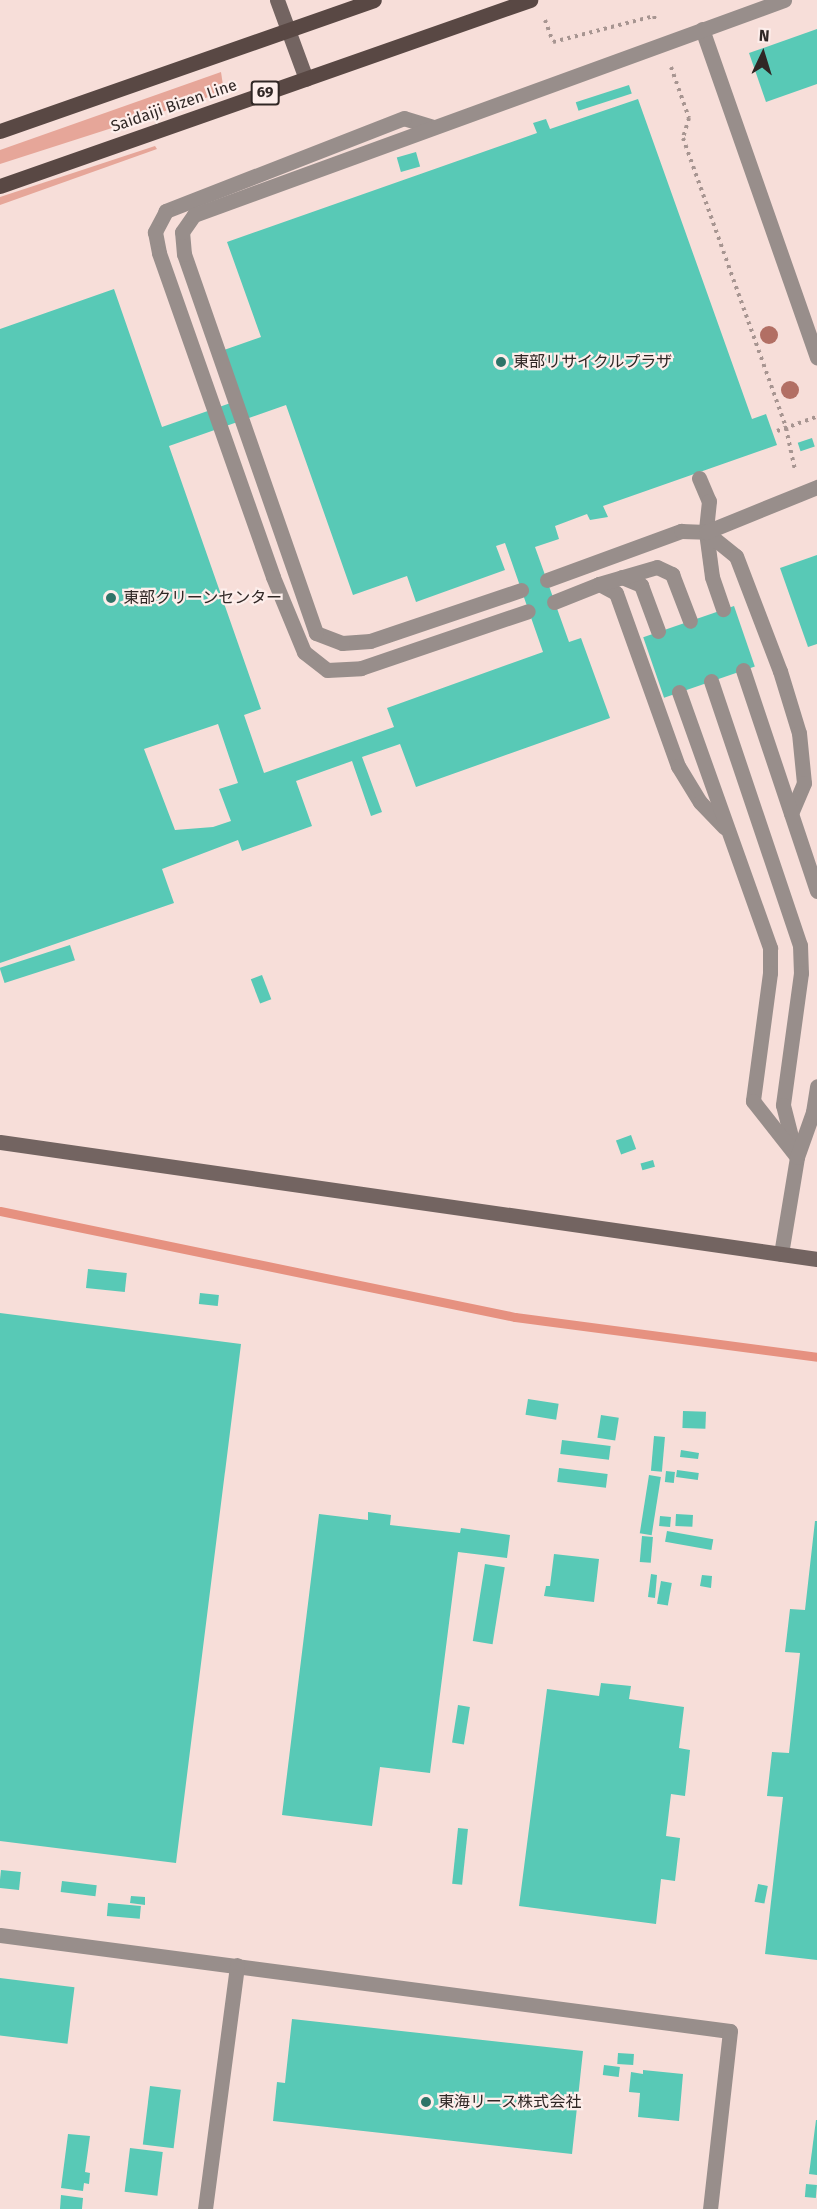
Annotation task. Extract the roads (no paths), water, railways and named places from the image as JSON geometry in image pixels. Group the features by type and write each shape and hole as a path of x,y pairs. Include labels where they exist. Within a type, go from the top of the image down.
{"main road":[{"name":"Saidaiji Bizen Line","path":"0,131 374,0"},
{"name":"Saidaiji Bizen Line","path":"0,186 530,0"}],"street":[{"path":"277,0 306,79"},
{"path":"521,590 370,641 342,644 316,633 184,254 182,232 194,215 784,0"},
{"path":"702,29 817,357"},
{"path":"433,127 404,118 166,211 155,232 159,253 273,577 304,652 327,670 362,668 528,611"},
{"path":"699,478 709,501 706,532 712,577 723,609"},
{"path":"547,580 681,531 706,532 817,487"},
{"path":"706,532 736,556 780,671 799,733 804,783 791,813"},
{"path":"554,602 599,584 657,567 672,574 690,621"},
{"path":"622,577 641,585 658,631"},
{"path":"599,584 616,593 678,766 700,802 728,831"},
{"path":"743,670 817,891"},
{"path":"711,681 800,945 801,973 783,1105 797,1157"},
{"path":"679,692 770,948 770,973 753,1101 797,1157"},
{"path":"781,1254 797,1157 813,1112 817,1086"},
{"path":"0,1142 817,1259"},
{"path":"0,1935 730,2031 710,2209"},
{"path":"205,2209 237,1965"}],"waterway":[{"path":"0,1211 515,1317 817,1357"}],"place":[{"name":"東部リサイクルプラザ","path":"501,362"},
{"name":"東部クリーンセンター","path":"111,598"},
{"name":"東海リース株式会社","path":"426,2102"}]}
